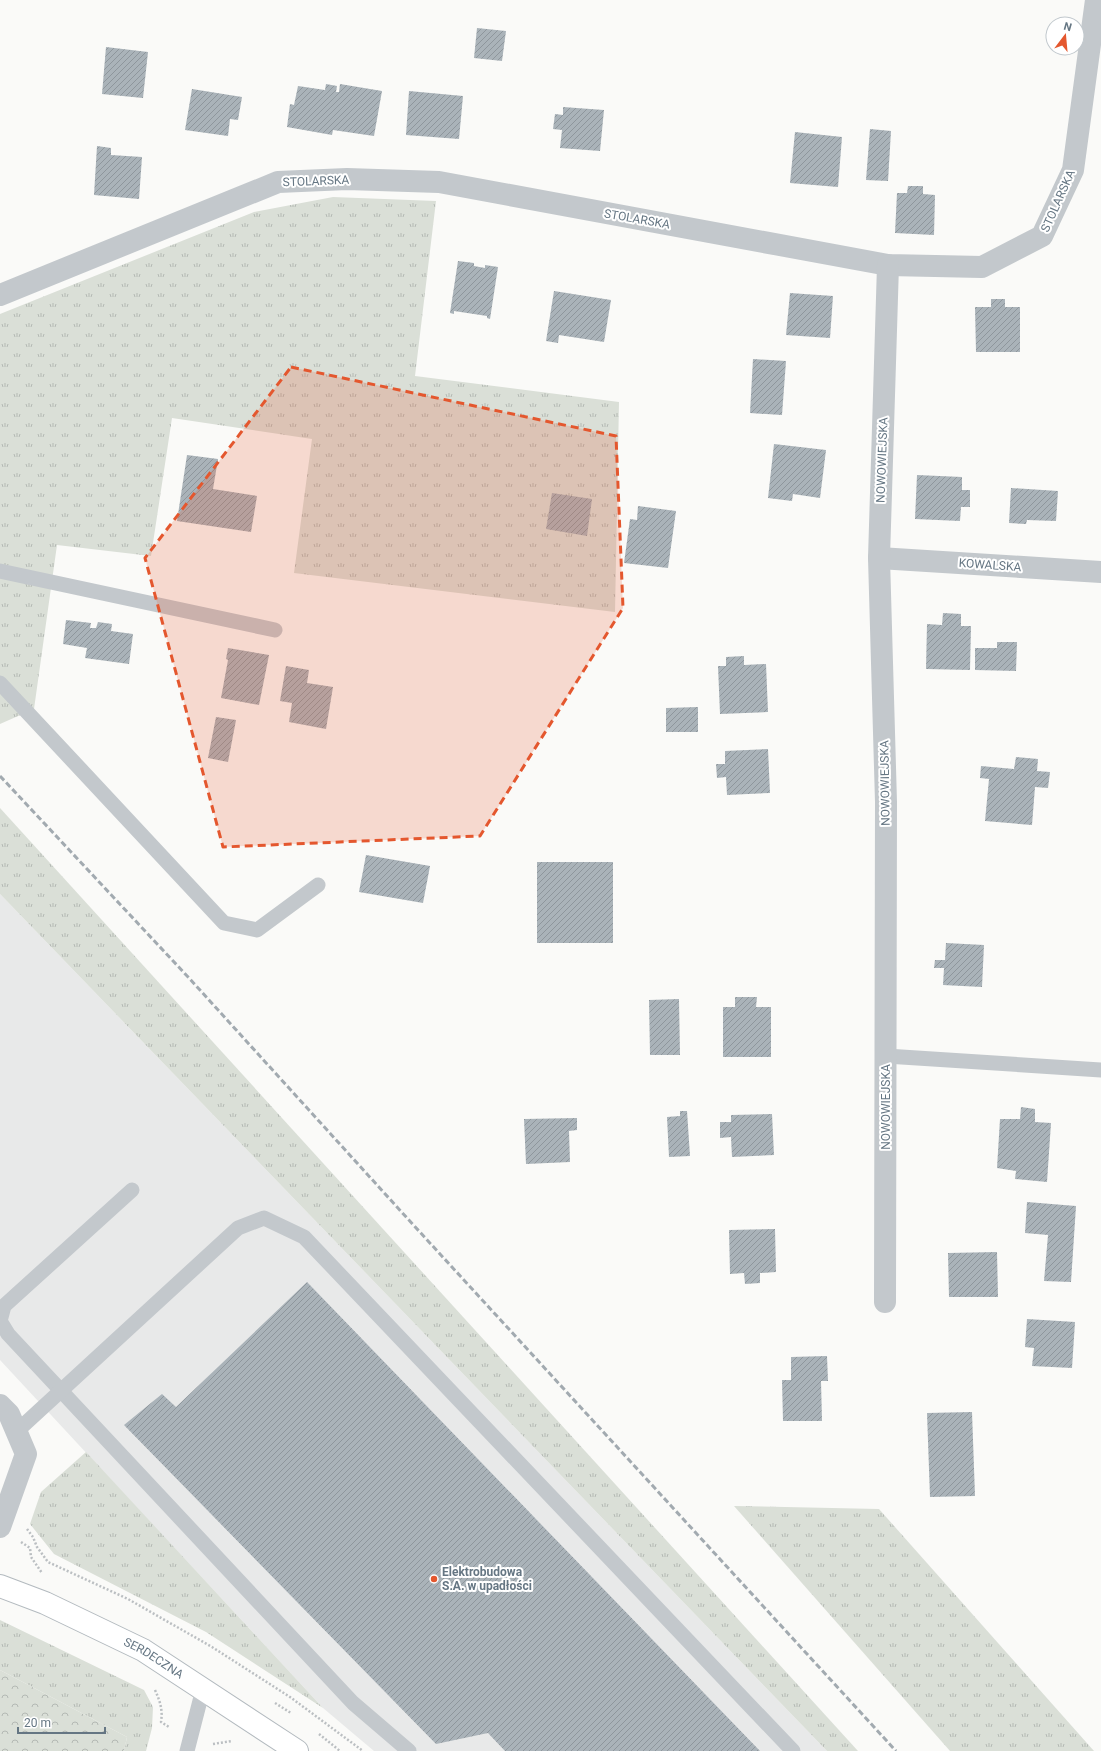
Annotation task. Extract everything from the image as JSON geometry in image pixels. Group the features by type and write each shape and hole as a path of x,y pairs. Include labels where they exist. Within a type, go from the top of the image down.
{"street":[{"name":"STOLARSKA","path":"0,295 278,182 347,179 439,182 888,265 982,267 1042,236 1073,170 1096,0"},
{"name":"NOWOWIEJSKA","path":"885,1302 886,802 879,558 888,265"},
{"name":"KOWALSKA","path":"879,558 1101,572"},
{"path":"0,1405 9,1414 26,1454 0,1527"},
{"name":"SERDECZNA","path":"0,1586 45,1603 143,1650 296,1751"}],"lane":[{"path":"0,572 275,630"},
{"path":"0,683 224,923 257,930 318,885"},
{"path":"886,1056 1101,1070"},
{"path":"132,1190 4,1306 0,1321 8,1334 353,1703 409,1751"},
{"path":"16,1432 238,1228 264,1218 304,1237 793,1751"},
{"path":"188,1745 203,1689"}],"path":[{"path":"23,1525 33,1537 37,1547 48,1562 128,1599 212,1647 290,1697 363,1751"},
{"path":"154,1688 160,1701 162,1715 161,1722 188,1745 204,1748 216,1742 238,1742"}],"highlighted area":[{"path":"291,367 616,436 623,608 480,836 223,847 145,558"}],"shaded area":[{"path":"0,894 827,1751 374,1751 323,1708 0,1360"}],"green space":[{"path":"333,197 436,201 415,376 619,402 615,612 294,573 312,439 172,418 151,556 57,545 34,709 0,724 0,314 254,212"},
{"path":"0,808 858,1751 827,1751 0,894"},
{"path":"86,1452 323,1708 206,1632 54,1554 30,1524 41,1492"},
{"path":"734,1506 879,1509 1094,1751 950,1751"},
{"path":"0,1620 144,1690 153,1707 152,1728 146,1751 124,1751 127,1737 0,1670"},
{"path":"0,1670 127,1737 124,1751 0,1751"}],"building":[{"path":"477,28 506,31 502,61 474,58"},
{"path":"106,47 148,52 143,98 102,94"},
{"path":"326,84 337,86 336,92 339,92 340,84 382,91 374,136 333,130 332,135 287,127 290,104 294,105 298,86 325,90"},
{"path":"192,89 242,97 238,120 230,119 228,136 185,130"},
{"path":"409,91 463,96 459,139 406,135"},
{"path":"563,107 604,110 600,151 560,148 562,130 553,129 555,114 563,115"},
{"path":"870,129 891,131 888,181 866,180"},
{"path":"795,132 842,137 838,187 790,183"},
{"path":"97,146 111,148 111,155 142,157 139,199 94,195"},
{"path":"908,186 923,186 923,194 935,195 934,235 895,233 897,193 907,193"},
{"path":"458,261 474,263 474,266 485,268 485,265 498,267 490,319 487,318 487,316 454,311 454,314 450,313"},
{"path":"554,291 611,300 604,342 559,335 558,343 546,341"},
{"path":"790,293 833,296 830,338 786,335"},
{"path":"991,299 1005,299 1005,307 1020,307 1020,352 976,352 975,307 991,307"},
{"path":"753,359 786,361 782,415 750,413"},
{"path":"774,444 826,450 820,498 793,494 792,501 768,498"},
{"path":"187,455 218,459 213,489 257,496 251,532 177,521"},
{"path":"917,475 962,477 962,490 970,490 970,507 961,507 960,521 915,519"},
{"path":"1011,488 1058,491 1056,521 1027,520 1026,524 1009,523"},
{"path":"552,493 592,499 587,536 546,529"},
{"path":"638,506 676,511 668,568 624,563 630,519 637,520"},
{"path":"943,613 961,614 961,626 971,626 970,670 926,669 927,624 942,625"},
{"path":"66,620 91,623 90,628 96,628 98,622 112,624 111,631 133,634 129,664 85,658 87,648 63,644"},
{"path":"997,642 1017,642 1016,671 975,670 975,648 997,648"},
{"path":"228,648 269,655 259,705 221,698 228,660 226,659"},
{"path":"744,656 744,665 766,664 768,712 720,714 718,666 726,666 726,657"},
{"path":"286,666 309,670 307,683 333,687 326,729 289,722 292,703 280,701"},
{"path":"698,707 698,732 666,732 666,708"},
{"path":"216,717 236,720 228,762 208,758"},
{"path":"768,749 770,793 727,795 726,777 717,778 716,764 725,764 725,751"},
{"path":"1016,757 1038,759 1037,771 1050,772 1048,788 1035,787 1032,825 985,821 989,779 980,778 981,766 1014,769"},
{"path":"366,855 430,866 423,903 359,892"},
{"path":"537,862 613,862 613,943 537,943"},
{"path":"946,943 984,945 982,987 943,985 944,968 934,968 935,960 945,960"},
{"path":"735,997 757,997 756,1007 771,1007 771,1057 723,1057 723,1007 735,1007"},
{"path":"679,999 680,1055 650,1055 649,1000"},
{"path":"1021,1107 1035,1109 1035,1122 1051,1123 1047,1182 1015,1179 1016,1171 997,1168 1000,1119 1020,1119"},
{"path":"680,1111 687,1111 690,1156 669,1157 667,1117 680,1116"},
{"path":"772,1114 774,1155 732,1157 731,1137 720,1138 720,1122 731,1122 731,1115"},
{"path":"577,1118 577,1130 569,1131 570,1162 526,1164 524,1119"},
{"path":"1027,1202 1076,1206 1071,1282 1044,1281 1048,1235 1025,1233"},
{"path":"775,1229 776,1272 760,1273 760,1283 745,1284 744,1273 730,1274 729,1230"},
{"path":"997,1252 998,1297 949,1297 948,1253"},
{"name":"Elektrobudowa S.A. w upadłości","path":"307,1282 760,1751 505,1751 488,1733 436,1744 124,1425 162,1394 176,1407"},
{"path":"1027,1319 1075,1322 1072,1368 1032,1366 1034,1348 1025,1347"},
{"path":"827,1356 828,1381 821,1381 822,1421 783,1421 782,1380 791,1380 791,1357"},
{"path":"972,1412 975,1496 930,1497 927,1413"}],"railway":[{"path":"0,776 189,978 896,1751"}],"place":[{"name":"Elektrobudowa S.A. w upadłości","path":"434,1579"}]}
